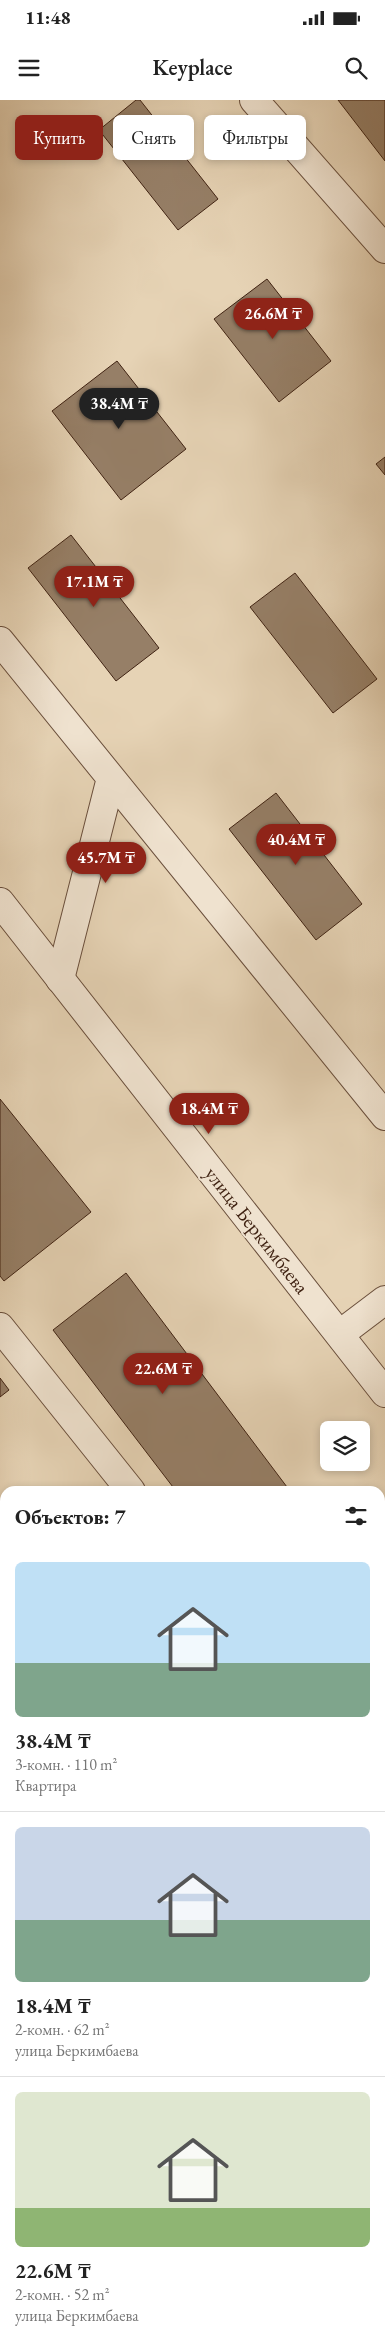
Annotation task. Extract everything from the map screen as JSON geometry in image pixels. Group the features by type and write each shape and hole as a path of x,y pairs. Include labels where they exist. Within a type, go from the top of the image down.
{"street":[{"path":"254,100 385,249"},
{"path":"0,641 385,1116"},
{"path":"60,979 111,778"},
{"name":"улица Беркимбаева","path":"0,902 385,1393"},
{"path":"340,1334 385,1300"},
{"path":"0,1327 127,1486"}],"building":[{"path":"136,100 140,100 152,115 118,115"},
{"path":"338,100 385,100 385,161"},
{"path":"113,119 113,148 103,135 103,127"},
{"path":"123,160 187,160 218,199 178,230"},
{"path":"267,279 331,361 279,402 214,319"},
{"path":"117,361 186,449 121,500 52,411"},
{"path":"385,457 385,475 376,464"},
{"path":"71,535 159,648 116,681 28,568"},
{"path":"295,573 377,679 333,713 250,607"},
{"path":"276,793 362,904 316,940 229,829"},
{"path":"0,1099 91,1212 4,1281 0,1276"},
{"path":"126,1273 286,1486 172,1486 53,1330"},
{"path":"0,1378 9,1390 0,1397"}]}
